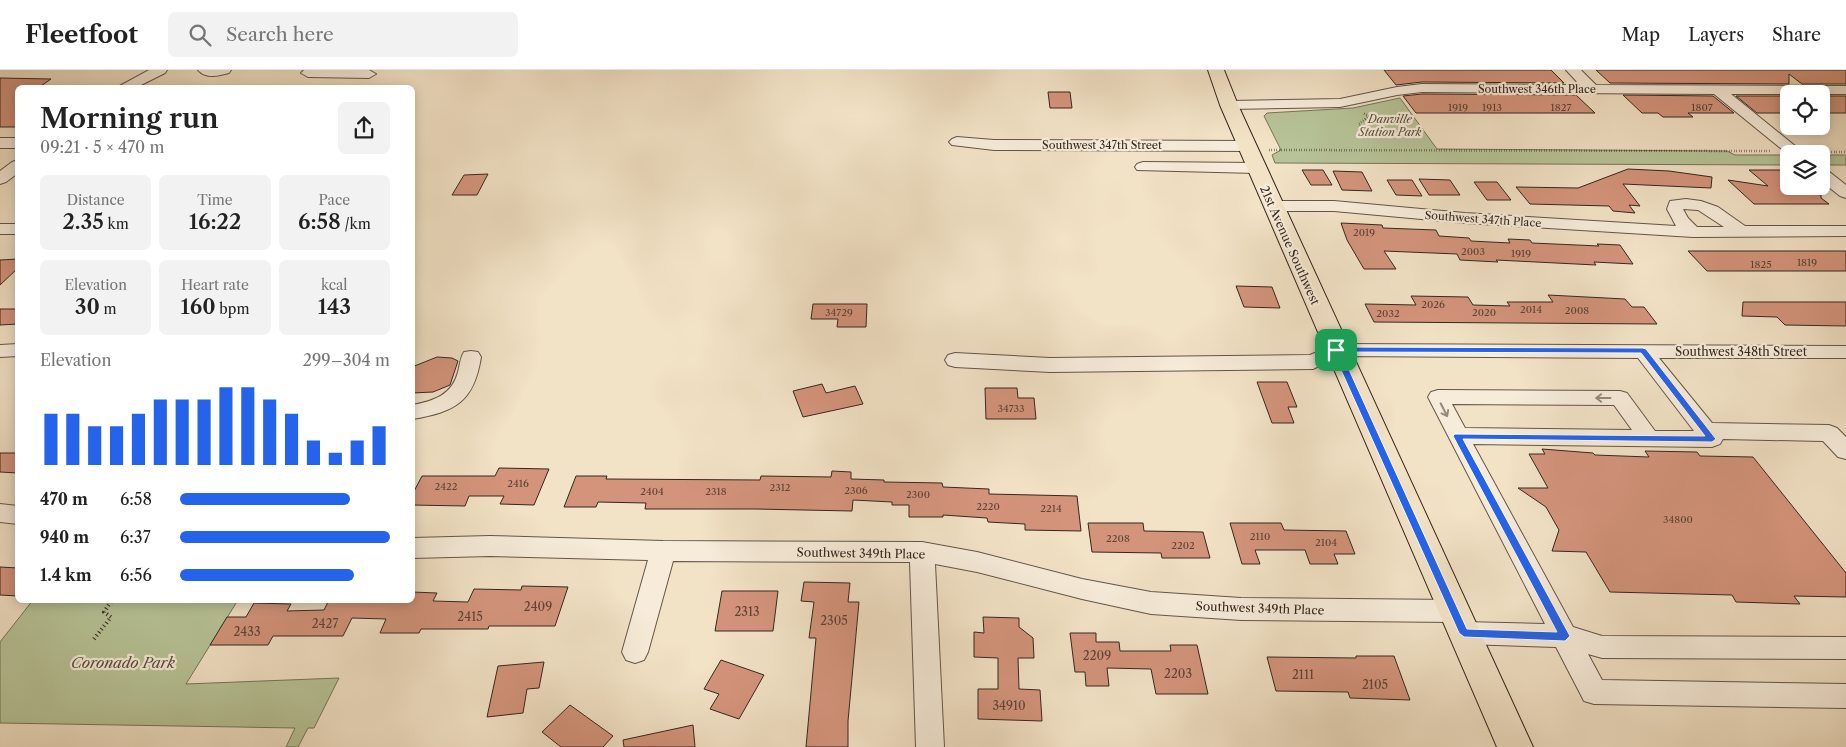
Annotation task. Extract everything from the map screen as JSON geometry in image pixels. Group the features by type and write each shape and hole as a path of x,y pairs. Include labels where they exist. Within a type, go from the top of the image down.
{"main road":[{"name":"21st Avenue Southwest","path":"1216,70 1250,155 1336,350 1515,747"}],"street":[{"path":"129,85 160,70"},
{"path":"205,70 218,72 224,70"},
{"path":"1573,70 1593,89"},
{"path":"308,73 371,72"},
{"path":"360,85 371,72"},
{"name":"Southwest 346th Place","path":"1229,105 1340,104 1396,91 1422,88 1846,90"},
{"path":"1718,90 1785,145"},
{"name":"Southwest 347th Street","path":"957,142 1250,155"},
{"path":"0,143 15,143"},
{"path":"1143,168 1250,155"},
{"path":"0,179 15,167"},
{"path":"1830,180 1846,193"},
{"path":"1693,232 1676,215 1676,205 1690,203 1704,206 1722,215 1742,233"},
{"name":"Southwest 347th Place","path":"1273,206 1334,206 1465,218 1693,232 1846,231"},
{"path":"0,229 15,229"},
{"path":"0,351 15,350"},
{"path":"955,360 1050,365 1313,362 1336,350"},
{"name":"Southwest 348th Street","path":"1336,350 1846,352"},
{"path":"1458,436 1712,439 1643,351"},
{"path":"415,412 438,408 460,393 469,374 471,356"},
{"path":"1649,438 1620,398 1438,397 1594,692 1846,696"},
{"path":"1706,430 1829,433 1846,451"},
{"path":"0,513 15,515"},
{"name":"Southwest 349th Place","path":"415,548 490,546 663,551 922,552 976,562 1082,589 1151,604 1459,622 1565,636 1602,647 1846,648"},
{"path":"635,652 663,551"},
{"path":"922,552 930,747"}],"path":[{"path":"1369,116 1379,117"},
{"path":"1250,155 1458,149 1780,153"},
{"path":"1830,152 1846,152"},
{"path":"94,639 111,617 104,612 110,603"}],"green space":[{"name":"Danville Station Park","path":"1400,98 1437,149 1727,151 1735,155 1780,155 1780,165 1275,163 1272,155 1281,150 1264,116 1267,113 1353,108"},
{"path":"1830,155 1846,155 1846,165 1830,165"},
{"name":"Coronado Park","path":"31,603 236,603 186,684 339,678 314,728 308,728 298,747 286,747 295,728 0,723 0,642"}],"building":[{"path":"1384,70 1551,70 1564,83 1422,82 1396,85"},
{"path":"1596,70 1846,70 1846,84 1802,84 1789,74 1789,84 1610,83"},
{"path":"0,78 51,79 42,85 15,85 15,127 0,127"},
{"path":"1048,92 1070,92 1072,108 1050,108"},
{"path":"1422,94 1576,95 1595,113 1416,113 1403,96"},
{"path":"1623,95 1713,96 1734,113 1688,113 1693,117 1663,117 1658,113 1642,113"},
{"path":"1736,96 1780,96 1780,113 1757,113"},
{"path":"1830,96 1846,96 1846,113 1830,113"},
{"path":"1628,169 1669,171 1712,177 1711,188 1623,184 1640,206 1629,205 1635,213 1613,211 1609,206 1530,204 1516,187 1578,188"},
{"path":"1302,170 1323,170 1332,185 1311,185"},
{"path":"1749,170 1780,170 1780,195 1821,195 1821,198 1829,204 1754,204 1728,180 1768,186"},
{"path":"1333,171 1362,172 1372,191 1342,190"},
{"path":"488,174 477,195 452,195 464,175"},
{"path":"1419,179 1450,180 1460,195 1429,195"},
{"path":"1387,180 1412,180 1422,196 1396,195"},
{"path":"1474,182 1497,182 1511,200 1487,200"},
{"path":"1341,223 1382,225 1383,228 1436,230 1439,236 1469,238 1471,241 1510,243 1508,239 1530,240 1532,243 1620,245 1633,264 1594,262 1596,265 1496,260 1498,262 1460,260 1457,254 1384,251 1396,269 1364,269 1347,240"},
{"path":"1688,251 1846,251 1846,271 1707,271"},
{"path":"15,259 15,271 0,285 0,260"},
{"path":"1236,286 1272,287 1280,308 1244,307"},
{"path":"1548,295 1625,299 1632,307 1644,307 1657,324 1374,322 1365,304 1416,305 1411,296 1468,297 1473,305 1510,306 1507,302 1553,302"},
{"path":"1743,302 1846,302 1846,326 1785,325 1777,317 1742,316"},
{"path":"813,304 867,304 866,327 837,327 838,319 811,319"},
{"path":"0,309 15,309 15,324 0,325"},
{"path":"437,357 452,358 458,361 450,385 433,392 415,393 415,366"},
{"path":"1257,382 1287,382 1297,407 1288,407 1294,423 1272,423"},
{"path":"822,384 826,393 855,386 863,404 803,417 793,391"},
{"path":"985,388 1017,388 1018,398 1034,398 1036,419 986,419"},
{"path":"1542,449 1593,453 1595,455 1649,457 1645,451 1697,452 1700,456 1753,457 1846,573 1846,597 1794,596 1800,604 1736,602 1732,595 1610,592 1586,552 1552,551 1559,530 1546,507 1518,488 1548,488 1529,454 1545,454"},
{"path":"0,453 15,453 15,473 0,472"},
{"path":"499,468 549,469 534,505 500,504 504,496 469,496 465,506 415,505 415,489 422,476 495,476"},
{"path":"832,471 851,472 851,479 884,480 884,482 942,483 943,487 989,489 989,494 1077,496 1081,531 1025,530 1025,524 988,522 987,518 943,515 943,517 909,517 909,505 892,505 892,502 853,500 852,511 645,509 646,503 598,502 596,507 564,507 576,476 607,476 606,479 760,480 761,476 831,477"},
{"path":"1088,523 1143,523 1144,531 1203,532 1210,558 1162,558 1161,553 1092,552"},
{"path":"1230,523 1281,523 1284,530 1346,531 1355,554 1334,554 1338,564 1310,564 1305,550 1255,550 1260,564 1242,564"},
{"path":"0,567 15,568 15,596 0,595"},
{"path":"804,582 850,583 848,602 859,602 848,721 848,747 806,747 816,638 809,638 814,602 801,601"},
{"path":"522,586 568,587 555,626 489,626 488,629 421,629 419,633 380,633 386,619 352,618 343,636 273,636 268,645 210,645 227,617 246,617 254,603 291,604 287,611 324,610 328,603 415,603 415,592 437,593 433,601 468,602 474,589 521,590"},
{"path":"722,591 778,591 773,631 715,631"},
{"path":"983,617 1019,618 1019,627 1033,638 1034,658 1018,658 1019,689 1040,690 1042,721 978,719 978,689 998,689 998,658 974,657 974,632 984,633"},
{"path":"1070,633 1096,633 1096,642 1119,642 1120,651 1171,651 1170,645 1197,645 1208,694 1156,694 1151,669 1107,668 1109,686 1086,686 1085,672 1075,672"},
{"path":"1356,656 1394,656 1410,700 1350,698 1348,692 1276,691 1267,657 1356,658"},
{"path":"721,660 764,675 739,719 710,709 719,694 704,689"},
{"path":"544,662 539,688 527,689 523,713 487,717 498,666"},
{"path":"570,705 613,736 603,747 561,747 542,732"},
{"path":"693,725 695,747 624,747 623,740"}],"route":[{"path":"1336,350 1643,351 1712,439 1458,436 1565,636 1464,633 1336,350"}]}
